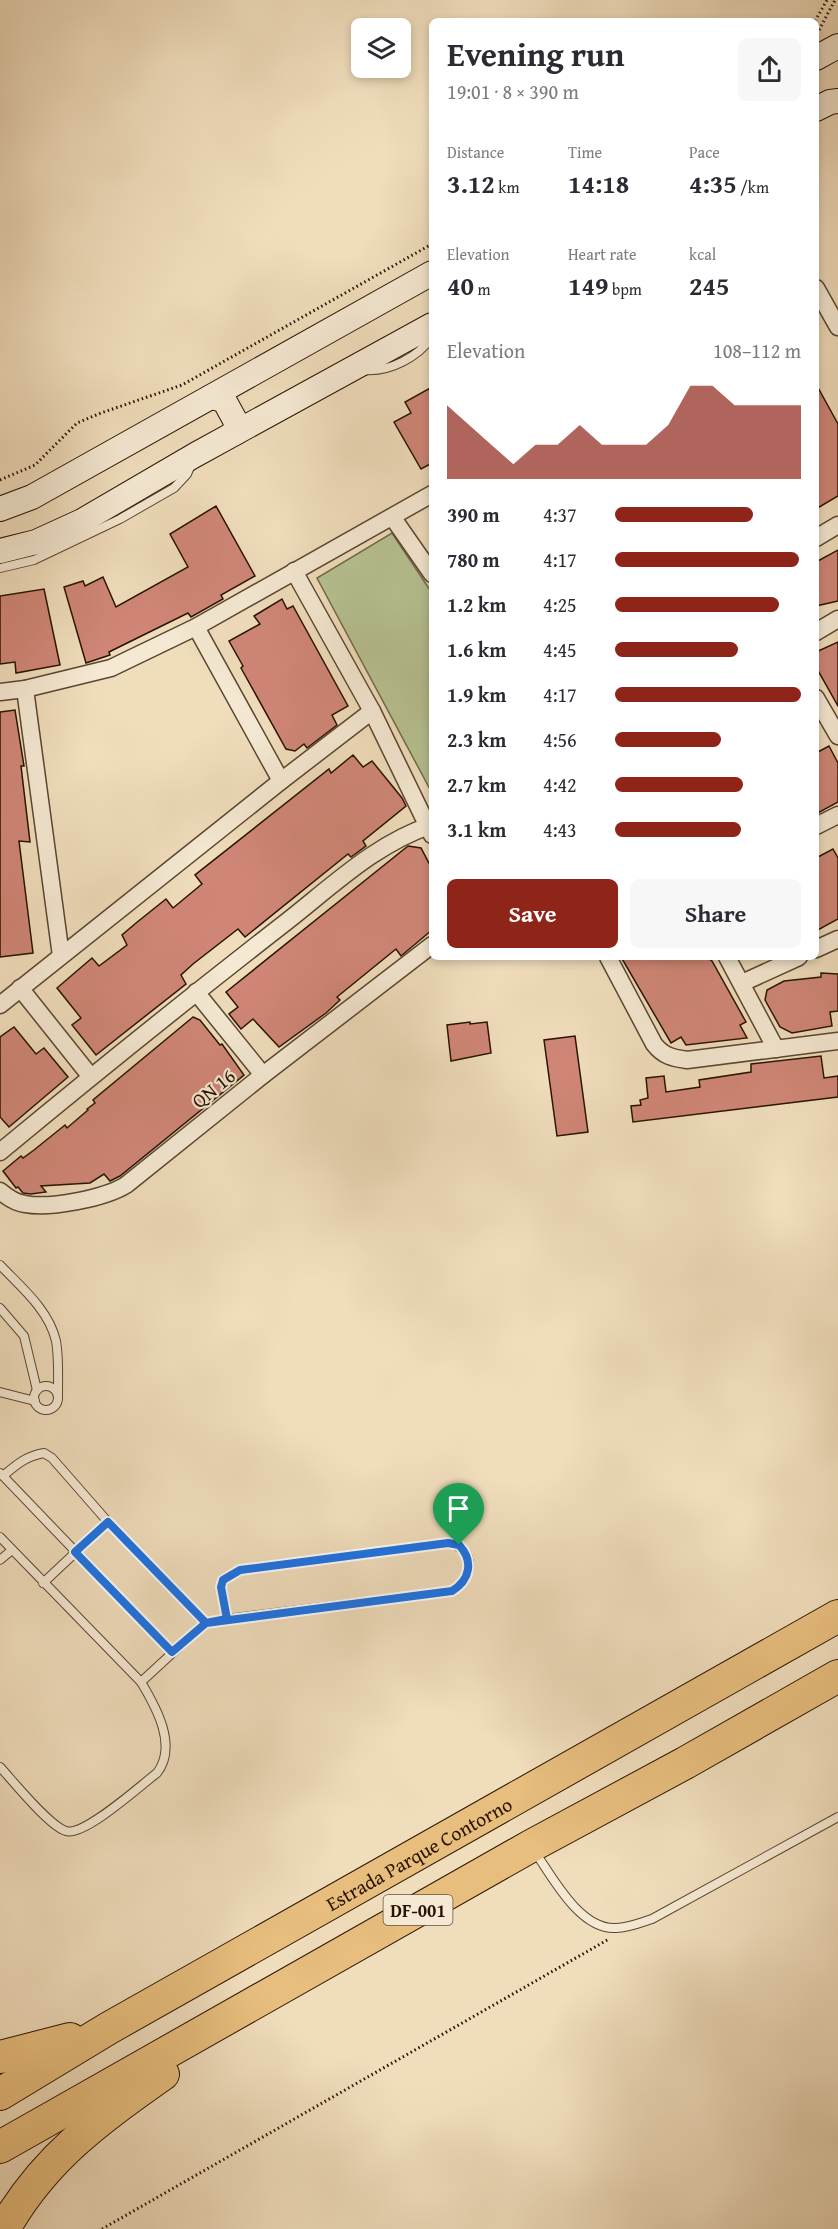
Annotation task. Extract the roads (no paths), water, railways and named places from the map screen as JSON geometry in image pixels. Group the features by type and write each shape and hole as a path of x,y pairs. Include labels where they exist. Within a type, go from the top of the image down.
{"highway":[{"name":"Estrada Parque Contorno","path":"0,2094 109,2028 838,1616"},
{"name":"DF-001","path":"0,2146 531,1846 685,1763 838,1676"},
{"path":"4,2229 19,2203 55,2158 89,2129 303,1975"},
{"path":"0,2057 109,2028"}],"main road":[{"path":"819,56 838,46"},
{"path":"819,108 838,101"},
{"path":"0,509 32,497 429,275"},
{"path":"0,551 36,542 82,521 259,419 429,327"},
{"path":"245,379 243,397 252,415 259,419"},
{"path":"211,397 224,400 236,422 235,433"}],"street":[{"path":"819,293 838,327"},
{"path":"0,692 25,689 111,668 196,627 429,496"},
{"path":"393,518 429,570"},
{"path":"819,536 838,525"},
{"path":"294,571 372,711 429,825"},
{"path":"819,630 838,619"},
{"path":"196,627 281,781"},
{"path":"25,689 61,956"},
{"path":"819,703 838,736"},
{"path":"0,1005 372,711"},
{"path":"819,824 838,815"},
{"path":"0,1152 196,992 387,845 429,830"},
{"path":"819,948 838,939"},
{"name":"QN 16","path":"0,1191 9,1198 25,1204 56,1203 113,1193 429,947"},
{"path":"610,960 654,1044 661,1053 673,1058 687,1060 838,1041"},
{"path":"729,960 776,1049"},
{"path":"742,983 792,960"},
{"path":"20,988 91,1077"},
{"path":"196,992 263,1075"}],"lane":[{"path":"353,368 369,370 384,368 406,359 425,347 429,341"},
{"path":"0,568 34,560 129,514 174,488 187,474 195,455"},
{"path":"0,1265 38,1305 56,1341 57,1404 52,1408 41,1409 34,1401 0,1392"},
{"path":"0,1308 24,1336 37,1390 34,1401"},
{"path":"37,1390 46,1385 55,1389 58,1394"},
{"path":"172,1652 2,1475 24,1459 44,1453 52,1458 108,1522 206,1623"},
{"path":"43,1584 108,1522"},
{"path":"0,1538 141,1682 153,1702 167,1750 164,1763 157,1773 90,1825 77,1832 68,1832 60,1828 0,1767"},
{"path":"141,1682 206,1623 452,1591 461,1586 468,1574 469,1563 466,1552 459,1545 448,1543 240,1570 223,1580 221,1587 227,1619"},
{"path":"0,1560 12,1550"},
{"path":"531,1846 575,1909 596,1925 614,1929 652,1919 838,1817"}]}
